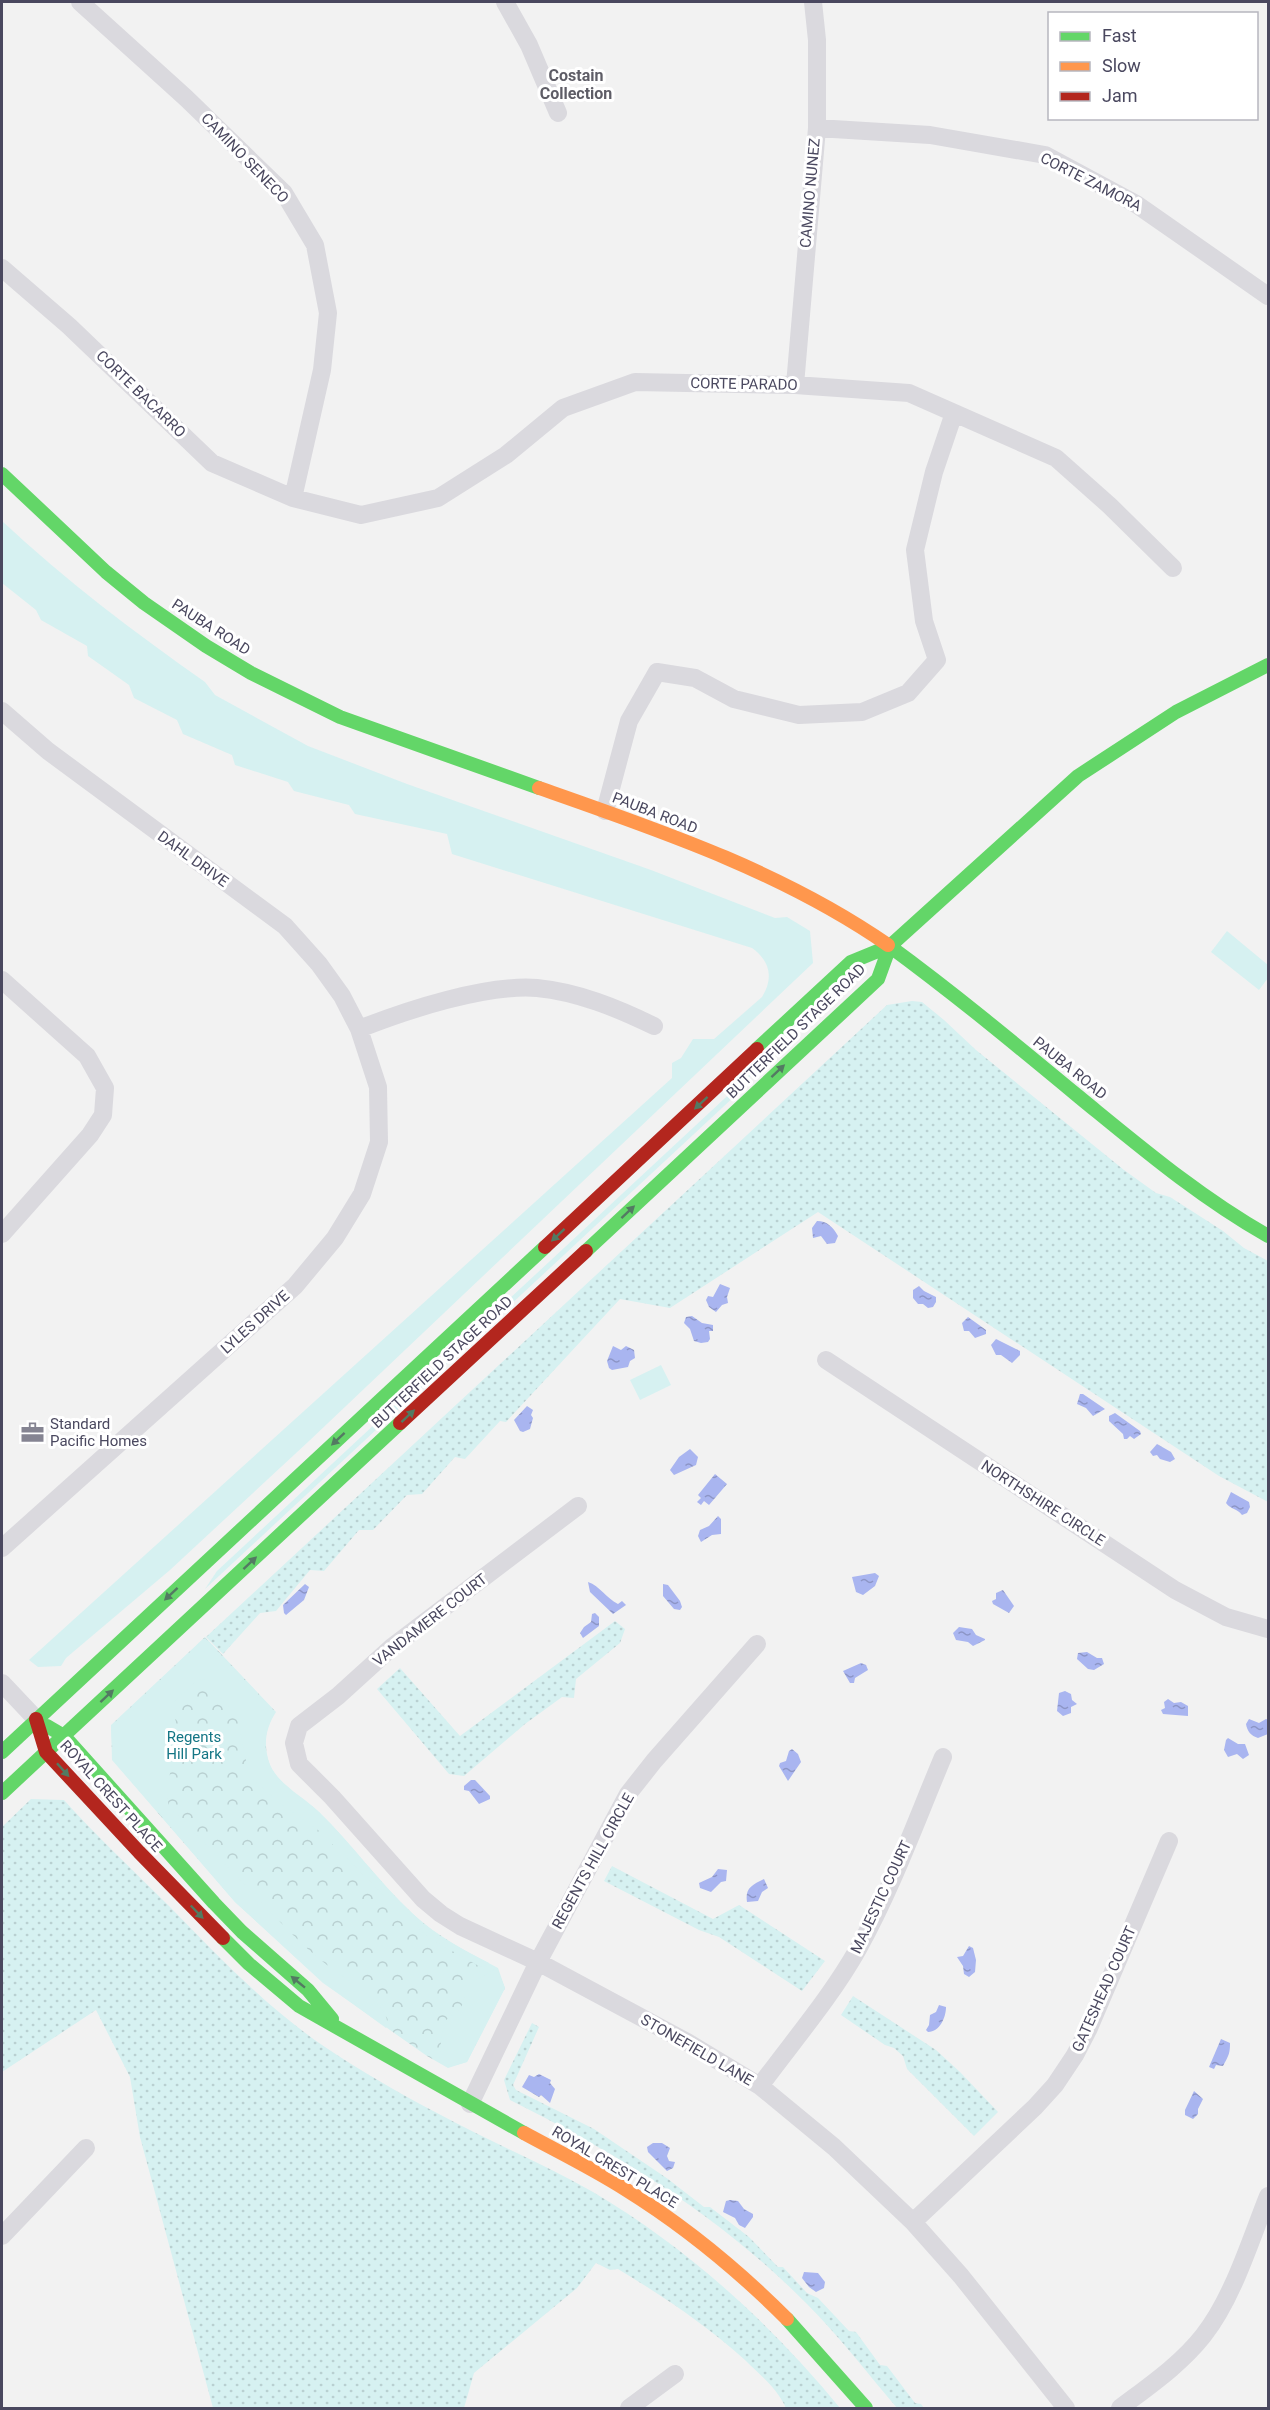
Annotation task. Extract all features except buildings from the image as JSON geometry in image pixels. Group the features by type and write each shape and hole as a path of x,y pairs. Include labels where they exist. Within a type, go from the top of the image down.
{"main road":[{"name":"PAUBA ROAD","path":"2,474 106,572 144,603 206,646 251,673 340,717 605,811 772,878 848,916 890,946 1037,1062 1175,1176 1227,1213 1269,1236"},
{"name":"BUTTERFIELD STAGE ROAD","path":"2,1752 851,962 890,946 1078,776 1176,712 1269,665"},
{"name":"BUTTERFIELD STAGE ROAD","path":"2,1793 878,979 890,946"},
{"name":"ROYAL CREST PLACE","path":"36,1719 64,1736 214,1903 250,1940 308,1990 336,2025"},
{"name":"ROYAL CREST PLACE","path":"36,1719 46,1752 139,1852 249,1964 299,2006 336,2025 376,2051 470,2104 624,2188 680,2226 760,2292 805,2337 866,2409"}],"street":[{"name":"CAMINO SENECO","path":"80,2 186,98 284,193 315,245 328,313 322,370 293,498"},
{"path":"505,2 529,45 558,113"},
{"name":"CAMINO NUNEZ","path":"795,385 817,128 817,40 813,2"},
{"name":"CORTE ZAMORA","path":"817,128 930,135 1045,155 1136,204 1269,296"},
{"name":"CORTE BACARRO","path":"2,268 69,326 212,463 293,498"},
{"name":"CORTE PARADO","path":"293,498 362,515 438,498 506,455 563,408 635,382 795,385 909,393 1056,458 1110,506 1173,568"},
{"path":"605,811 629,721 657,672 695,678 734,699 799,715 862,712 908,693 937,660 924,621 915,550 934,472 954,413"},
{"name":"DAHL DRIVE","path":"2,711 48,751 285,926 319,964 342,996 359,1029"},
{"path":"2,980 87,1056 105,1088 103,1115 90,1135 2,1234"},
{"path":"359,1029 467,996 537,988 572,994 614,1007 654,1026"},
{"name":"LYLES DRIVE","path":"2,1548 295,1286 335,1238 362,1194 379,1142 378,1088 359,1029"},
{"name":"NORTHSHIRE CIRCLE","path":"826,1360 1175,1590 1226,1617 1269,1629"},
{"name":"VANDAMERE COURT","path":"294,1743 299,1726 338,1696 392,1647 578,1506"},
{"name":"REGENTS HILL CIRCLE","path":"470,2104 538,1962 628,1794 654,1761 757,1644"},
{"path":"2,1683 36,1719"},
{"name":"STONEFIELD LANE","path":"294,1743 299,1764 332,1797 423,1899 460,1926 538,1962 687,2042 760,2086 834,2147 913,2222 961,2276 1066,2409"},
{"name":"MAJESTIC COURT","path":"760,2086 857,1951 873,1920 943,1757"},
{"name":"GATESHEAD COURT","path":"913,2222 1035,2107 1055,2085 1075,2055 1089,2028 1169,1841"},
{"path":"2,2236 86,2148"},
{"path":"1120,2409 1176,2364 1203,2336 1223,2305 1269,2196"},
{"path":"629,2409 675,2374"}],"green space":[{"path":"2,521 100,605 205,682 215,695 308,746 407,784 651,870 775,918 787,917 810,931 813,963 170,1570 66,1658 61,1666 38,1667 29,1660 672,1078 672,1063 681,1058 693,1039 714,1039 762,997 769,977 763,958 752,948 452,854 447,834 355,814 349,805 294,791 288,782 235,765 232,755 183,734 177,720 134,698 129,685 88,656 87,646 41,620 36,610 2,583"},
{"path":"1227,931 1268,965 1268,978 1259,990 1211,952"},
{"path":"912,1001 922,1002 976,1050 1124,1170 1156,1193 1170,1197 1223,1231 1244,1248 1268,1261 1268,1502 1219,1476 818,1212 670,1308 620,1299 506,1422 500,1421 465,1459 455,1457 422,1494 407,1495 373,1530 359,1530 324,1571 310,1570 276,1611 260,1613 223,1654 206,1637 887,1005"},
{"path":"753,1072 737,1094 205,1589 217,1571"},
{"path":"661,1365 671,1385 640,1400 630,1380"},
{"path":"615,1621 625,1629 620,1643 576,1679 574,1698 562,1697 525,1724 464,1776 449,1774 377,1689 400,1668 460,1736"},
{"name":"Regents Hill Park","path":"205,1637 276,1712 267,1731 266,1751 270,1765 279,1779 319,1812 413,1914 443,1937 498,1968 505,1988 467,2062 448,2068 427,2056 323,1983 235,1902 112,1760 111,1725"},
{"path":"205,1638 275,1712 267,1731 265,1744 270,1765 279,1779 319,1812 420,1921 448,1941 489,1963 482,1967 477,1965 431,1939 317,1829 277,1801 249,1775 237,1717 205,1680 198,1679 171,1705 177,1733 168,1789 169,1806 298,1940 376,2002 387,2019 386,2028 323,1982 235,1902 113,1760 111,1726"},
{"path":"31,1799 64,1800 102,1841 244,1981 283,2016 325,2047 423,2105 593,2192 662,2238 695,2263 756,2317 840,2408 786,2408 778,2394 763,2377 700,2323 618,2269 610,2270 596,2263 577,2288 474,2373 464,2408 213,2408 140,2137 130,2077 96,2010 2,2072 2,1827"},
{"path":"612,1866 713,1919 739,1905 825,1961 802,1991 719,1937 699,1930 604,1881"},
{"path":"497,1968 505,1988 467,2062 448,2067 439,2062 442,2032 446,2020 463,2004 466,1990 476,1980"},
{"path":"853,1996 936,2050 998,2112 974,2136 907,2069 903,2056 841,2015"},
{"path":"532,2023 539,2027 513,2085 516,2090 594,2129 668,2179 704,2207 710,2207 749,2237 778,2267 783,2267 807,2293 818,2298 849,2331 856,2332 880,2365 887,2366 915,2403 921,2404 924,2408 897,2408 807,2304 774,2272 704,2215 591,2143 510,2100 504,2080"}],"water":[{"path":"817,1221 827,1223 834,1230 838,1236 835,1243 827,1244 821,1236 813,1238 812,1228"},
{"path":"720,1284 730,1288 728,1303 722,1305 716,1312 709,1307 706,1300 708,1296 713,1297"},
{"path":"919,1286 936,1297 933,1307 928,1308 923,1304 918,1304 913,1298 913,1290"},
{"path":"692,1316 702,1323 713,1325 713,1331 709,1331 708,1342 694,1341 690,1329 684,1323 686,1317"},
{"path":"968,1317 986,1330 986,1334 975,1338 969,1331 964,1331 962,1323"},
{"path":"996,1339 1020,1351 1020,1355 1012,1363 1001,1355 996,1355 991,1345"},
{"path":"613,1346 621,1350 626,1346 634,1350 635,1358 630,1361 628,1367 612,1370 609,1368 607,1361"},
{"path":"1080,1394 1105,1409 1093,1416 1086,1408 1077,1404"},
{"path":"527,1406 533,1410 531,1415 533,1418 530,1429 523,1432 514,1420"},
{"path":"1115,1413 1141,1434 1134,1439 1130,1436 1124,1439 1123,1434 1109,1421 1109,1416"},
{"path":"1157,1444 1171,1452 1175,1459 1170,1462 1160,1459 1157,1455 1153,1456 1150,1452"},
{"path":"690,1449 698,1457 696,1465 674,1475 670,1470 679,1457"},
{"path":"715,1474 727,1484 709,1505 704,1501 701,1505 697,1502 701,1498 698,1495"},
{"path":"1231,1492 1249,1502 1250,1507 1247,1513 1242,1515 1226,1503"},
{"path":"718,1516 721,1519 721,1534 712,1535 701,1542 698,1536 700,1530 709,1526"},
{"path":"875,1573 879,1576 875,1586 863,1595 856,1592 852,1577"},
{"path":"588,1582 618,1604 622,1601 626,1605 613,1614 590,1592"},
{"path":"305,1584 309,1587 304,1600 286,1615 283,1605"},
{"path":"663,1584 668,1585 680,1601 682,1607 680,1610 674,1609 663,1596"},
{"path":"1003,1590 1014,1606 1009,1613 993,1604 992,1601 996,1599 996,1593"},
{"path":"595,1613 599,1617 599,1626 583,1638 580,1633 591,1622 592,1614"},
{"path":"959,1627 972,1629 976,1635 985,1640 973,1646 968,1642 956,1640 953,1633"},
{"path":"1087,1652 1097,1658 1102,1658 1104,1664 1094,1670 1088,1669 1077,1659 1078,1653"},
{"path":"861,1663 866,1665 868,1670 855,1678 854,1683 850,1683 843,1671"},
{"path":"1065,1691 1071,1694 1072,1700 1077,1704 1071,1707 1071,1713 1063,1716 1057,1711 1059,1693"},
{"path":"1168,1699 1188,1706 1188,1716 1163,1714 1161,1710 1165,1708 1164,1702"},
{"path":"1249,1719 1259,1723 1268,1720 1268,1734 1258,1738 1251,1735 1246,1724"},
{"path":"1228,1738 1238,1744 1245,1744 1249,1755 1243,1759 1237,1754 1228,1757 1224,1750"},
{"path":"792,1749 798,1754 801,1762 788,1781 779,1766 780,1763 786,1761"},
{"path":"471,1780 475,1780 490,1796 490,1799 479,1804 469,1791 464,1790 464,1786"},
{"path":"718,1869 727,1870 726,1881 721,1882 711,1892 700,1888 699,1883 712,1877"},
{"path":"764,1879 768,1888 762,1892 758,1901 747,1902 750,1888"},
{"path":"969,1946 973,1948 976,1960 975,1972 969,1977 964,1974 963,1966 957,1957 963,1956"},
{"path":"939,2005 946,2007 945,2015 936,2030 928,2032 926,2030 930,2015 936,2012"},
{"path":"1221,2039 1230,2043 1228,2057 1223,2066 1216,2065 1214,2069 1209,2067"},
{"path":"539,2074 551,2080 550,2083 555,2089 550,2103 541,2095 539,2097 522,2087 529,2075 534,2077"},
{"path":"1194,2091 1203,2099 1198,2114 1193,2119 1185,2115 1185,2110"},
{"path":"653,2143 662,2143 670,2148 667,2156 669,2161 675,2162 673,2168 667,2171 648,2152 647,2147"},
{"path":"726,2201 738,2201 744,2209 753,2214 745,2228 739,2225 735,2218 723,2212"},
{"path":"804,2272 818,2273 825,2282 824,2288 816,2292 809,2287 802,2278"}],"traffic: fast":[{"path":"2,474 106,572 144,603 206,646 251,673 340,717 539,788"},
{"path":"757,1049 851,962 890,946 1078,776 1176,712 1268,665"},
{"path":"888,945 1012,1041 1173,1173 1219,1206 1268,1236"},
{"path":"586,1251 878,979 890,946"},
{"path":"2,1752 545,1247"},
{"path":"2,1793 400,1423"},
{"path":"47,1726 64,1736 214,1903 242,1932 308,1990 332,2019"},
{"path":"223,1938 249,1964 299,2006 524,2133"},
{"path":"787,2319 866,2408"}],"traffic: slow":[{"path":"539,788 674,837 763,874 848,919 888,945"},
{"path":"524,2133 613,2181 647,2203 730,2266 787,2319"}],"traffic: jam":[{"path":"545,1247 757,1049"},
{"path":"400,1423 586,1251"},
{"path":"36,1719 46,1752 223,1938"}],"place":[{"name":"Standard Pacific Homes","path":"32,1433"}],"district":[{"name":"Costain Collection","path":"576,84"}]}
